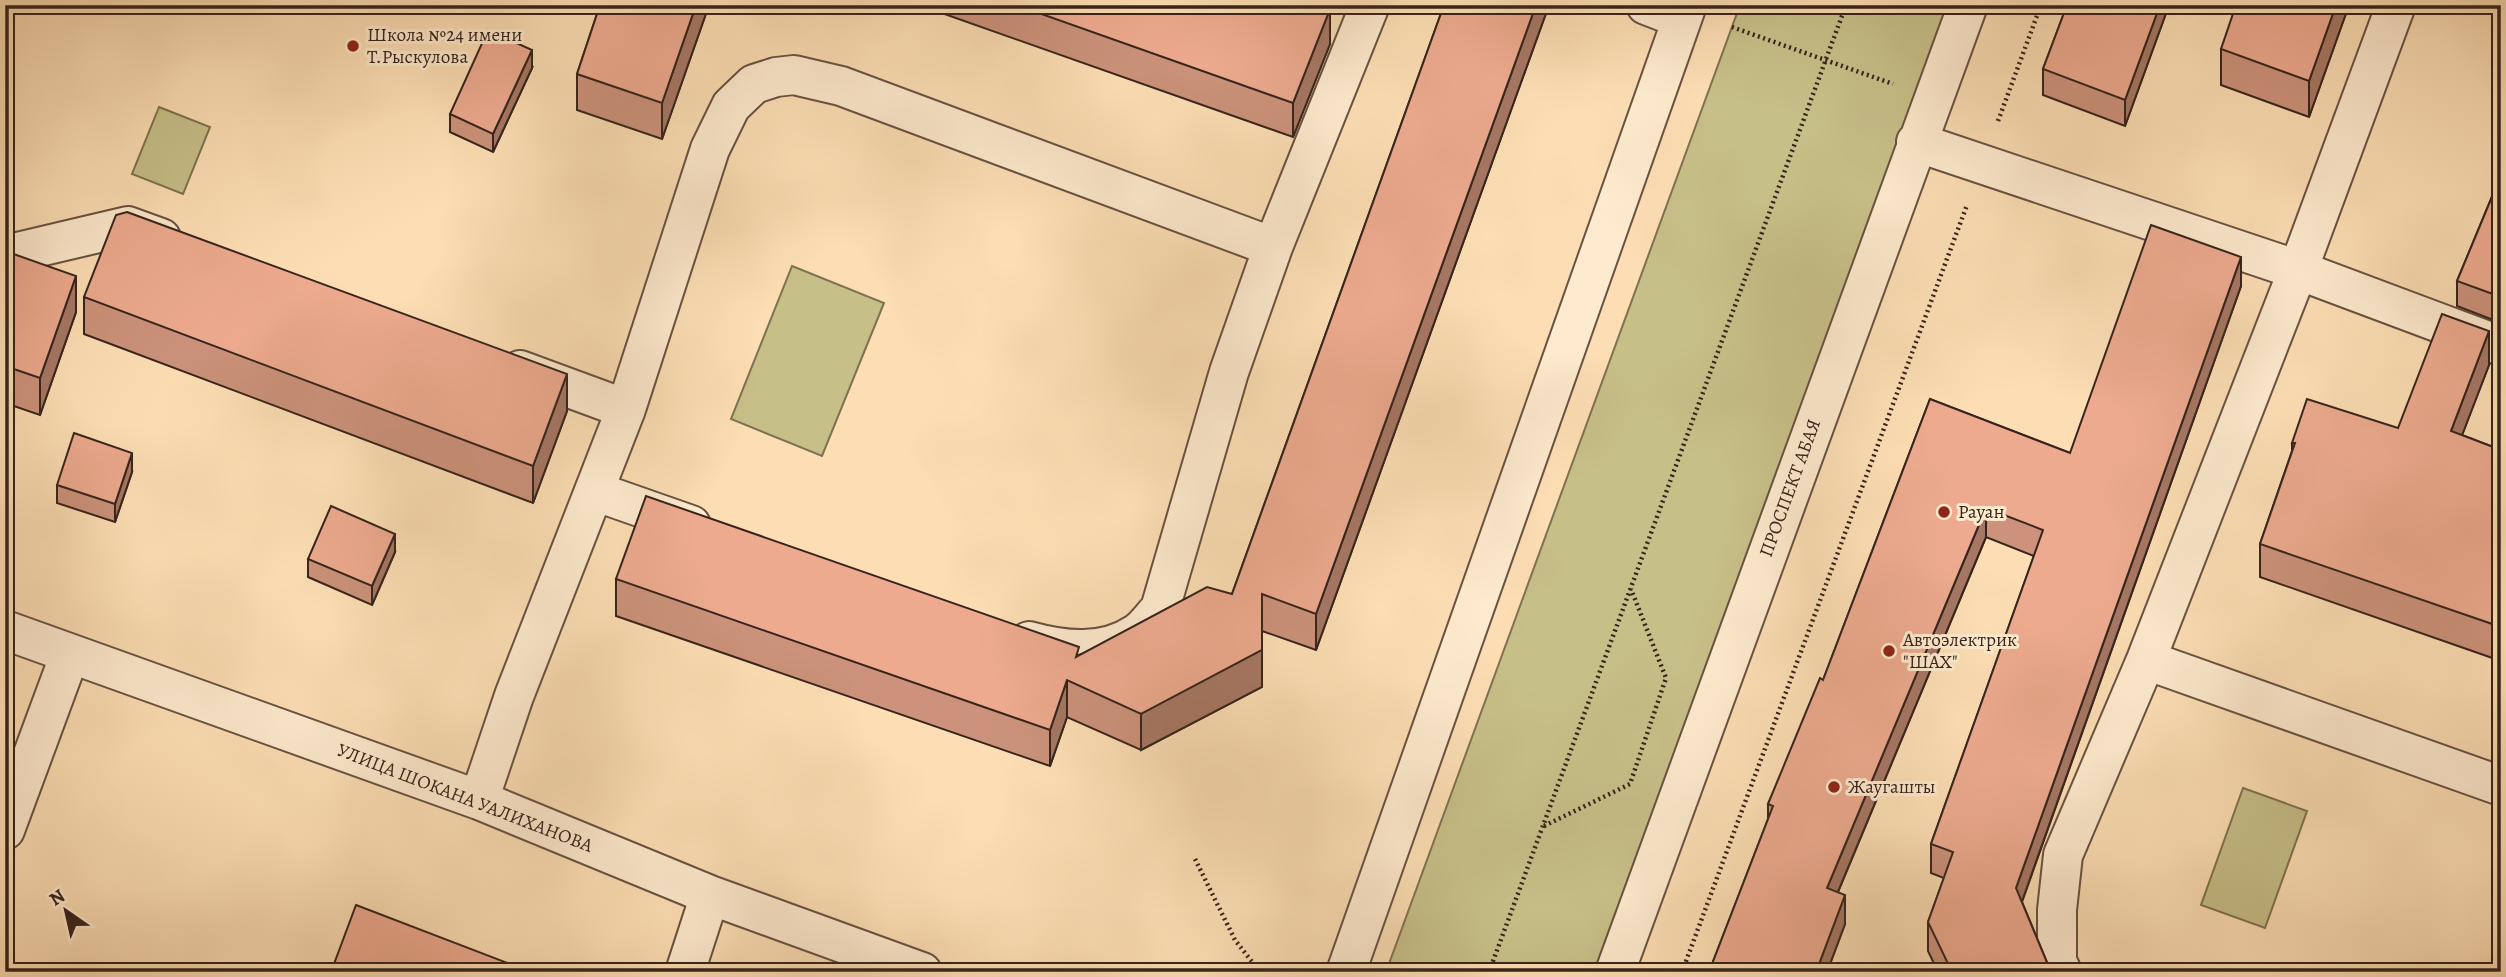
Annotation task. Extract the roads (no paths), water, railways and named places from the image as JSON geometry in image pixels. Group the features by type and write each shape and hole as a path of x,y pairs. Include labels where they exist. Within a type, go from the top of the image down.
{"street":[{"path":"996,630 1052,648 1094,651 1138,633 1160,609 1229,372 1273,247 1370,5"},
{"path":"1346,972 1685,12 1646,5"},
{"name":"ПРОСПЕКТ АБАЯ","path":"1615,972 1968,5"},
{"path":"2062,972 2057,961 2057,923 2063,855 2146,660 2298,270 2396,5"},
{"path":"480,800 514,696 626,410 710,149 731,106 754,84 794,75 841,86 1273,247"},
{"path":"1916,142 2298,270 2501,346"},
{"path":"5,255 128,226 193,250"},
{"path":"482,356 626,410"},
{"path":"594,491 722,535"},
{"name":"УЛИЦА ШОКАНА УАЛИХАНОВА","path":"5,630 480,800 710,895 922,972"},
{"path":"8,814 69,653"},
{"path":"2146,660 2501,786"},
{"path":"685,972 710,895"}],"place":[{"name":"Школа №24 имени Т.Рыскулова","path":"353,46"},
{"name":"Рауан","path":"1944,512"},
{"name":"Автоэлектрик \"ШАХ\"","path":"1889,651"},
{"name":"Жаугашты","path":"1834,787"}]}
